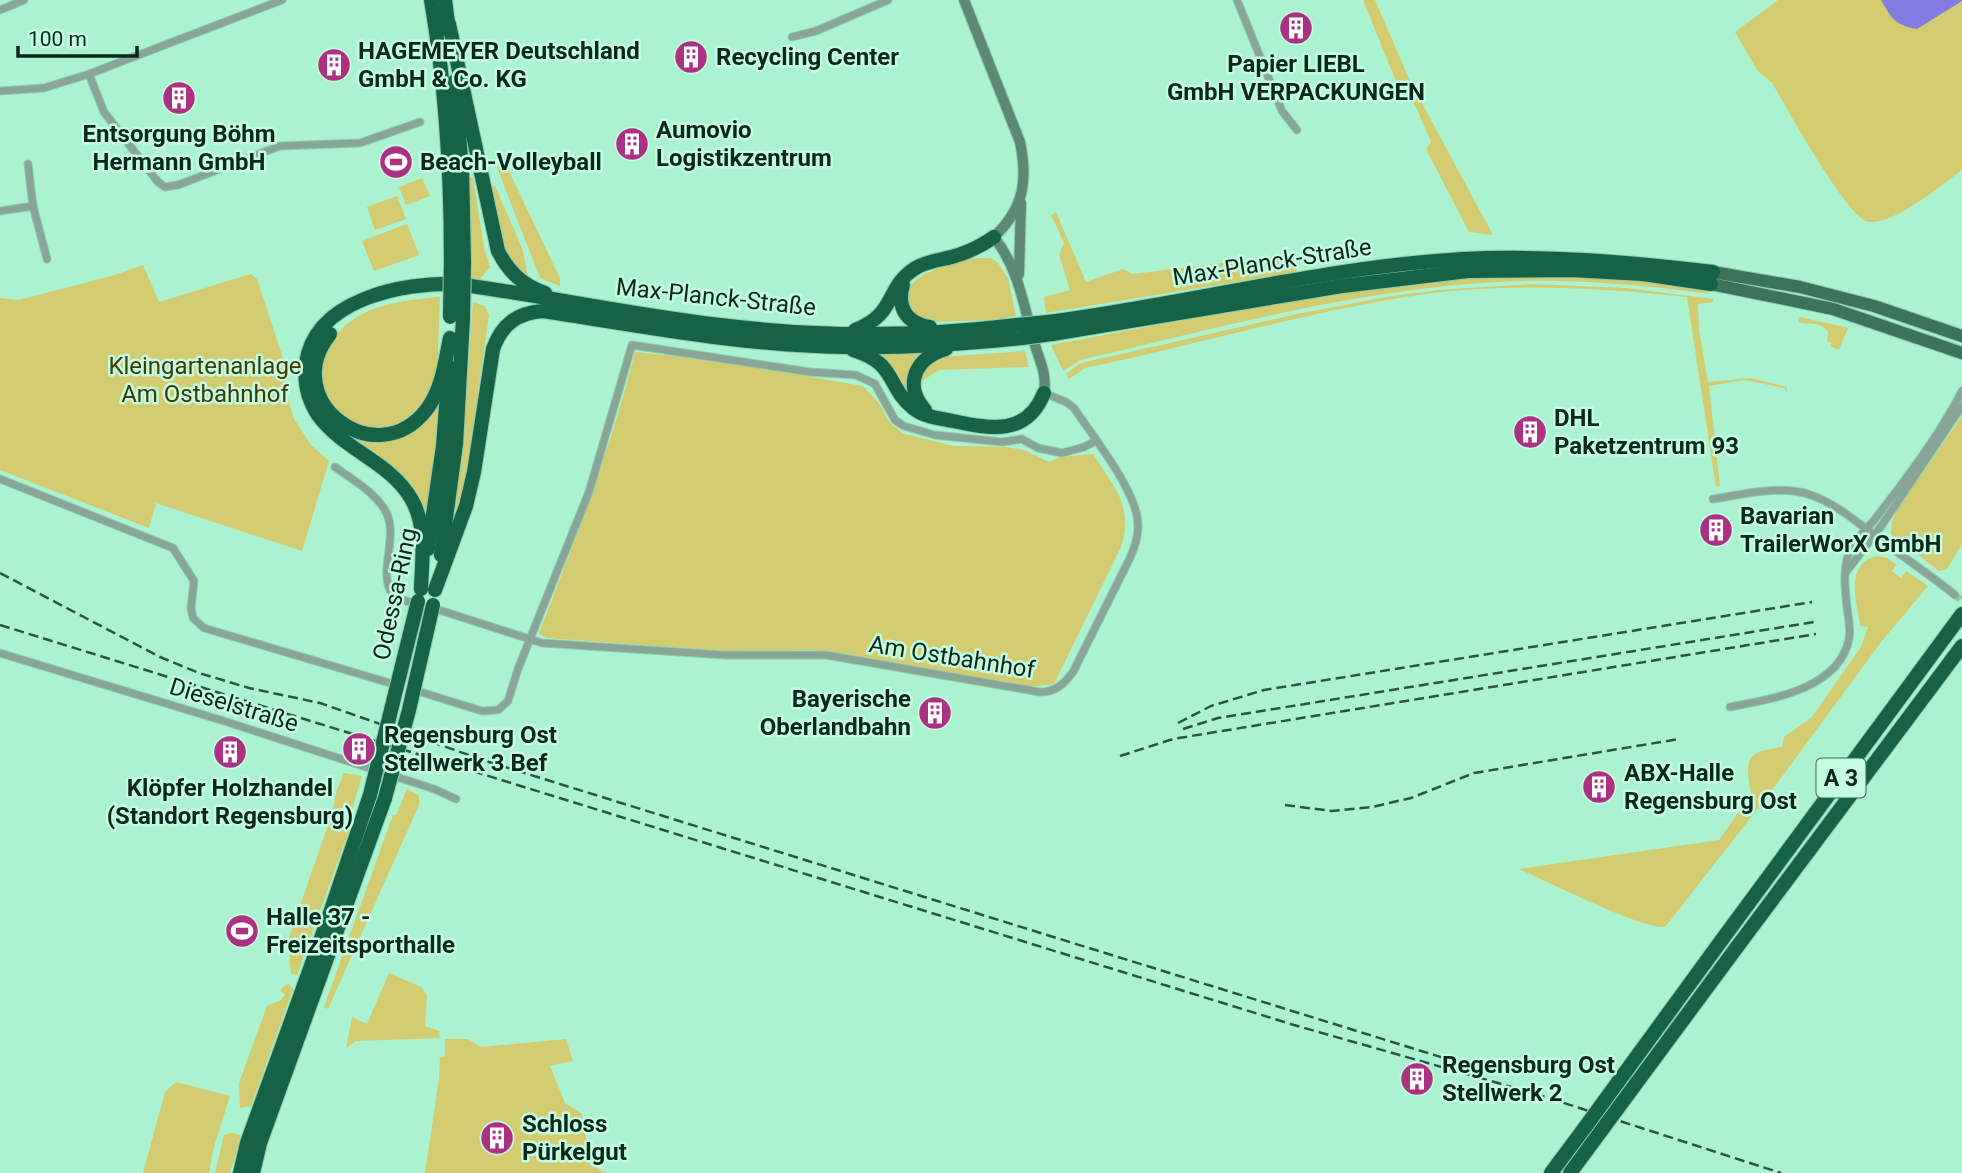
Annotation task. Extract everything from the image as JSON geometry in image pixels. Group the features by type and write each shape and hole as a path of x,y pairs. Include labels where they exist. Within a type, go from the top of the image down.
{"highway":[{"name":"Odessa-Ring","path":"431,0 443,90 458,262"},
{"name":"Odessa-Ring","path":"253,1173 260,1143 377,796 448,514 456,444 462,168 445,0"},
{"path":"449,24 498,251 516,277 529,287 583,304"},
{"path":"994,237 960,254 914,269 906,276 881,316 846,340 877,361 891,375 904,399 922,414 988,428 1007,427 1021,422 1035,410 1044,393"},
{"name":"Max-Planck-Straße","path":"642,326 772,343 959,338 1050,328 1339,273 1463,259 1569,258 1644,264 1712,278"},
{"path":"906,276 901,292 901,305 912,322 959,338"},
{"path":"427,596 417,508 393,477 337,436 318,415 306,384 310,346 325,326 350,306 384,291 403,287 457,284 583,304"},
{"path":"450,338 444,368 433,397 427,409 407,426 377,435 350,430 327,412 318,396 316,367 324,341 331,332 355,314 387,299 438,293 473,295 642,326"},
{"name":"Max-Planck-Straße","path":"583,304 722,326 846,340"},
{"path":"427,596 466,506 474,472 493,349 500,332 520,316 543,311 642,326"},
{"name":"Odessa-Ring","path":"427,596 443,446 450,338 457,317"},
{"path":"935,417 925,410 915,395 915,373 927,357 959,338"},
{"name":"A 3","path":"1551,1173 1962,614"},
{"name":"A 3","path":"1570,1173 1962,646"},
{"name":"Odessa-Ring","path":"240,1173 247,1143 328,919 377,796"}],"main road":[{"name":"Max-Planck-Straße","path":"1712,278 1800,287 1863,303 1962,336"},
{"name":"Max-Planck-Straße","path":"1712,278 1833,309 1962,353"}],"street":[{"path":"0,10 24,0"},
{"path":"0,92 44,88 89,74 282,0"},
{"path":"792,37 816,32 888,0"},
{"path":"964,0 1020,142 1025,164 1018,280"},
{"path":"1237,0 1282,111 1297,130"},
{"path":"89,74 104,112 158,182 165,187 177,186 280,146 360,143 420,122"},
{"path":"29,164 33,206 47,259"},
{"path":"1021,196 1010,219 994,237 1005,251 1018,280 1045,372 1044,393"},
{"path":"0,211 33,206"},
{"path":"0,479 173,548 194,581 191,608 193,618 204,628 367,678 491,712 508,701 589,492 632,345 810,372 856,375 875,384 895,420 904,426 935,435 1002,442 1022,439 1038,448 1062,453 1096,441"},
{"path":"1870,532 1962,391"},
{"name":"Am Ostbahnhof","path":"335,467 372,495 386,513 391,531 388,584 393,595 400,599 447,611 542,643 725,655 826,655 1040,692 1054,690 1073,672 1130,558 1138,536 1137,515 1132,500 1096,441 1073,408 1066,402 1044,393"},
{"path":"1730,707 1801,689 1833,669 1844,654 1849,638 1846,561 1851,547 1870,532 1962,406"},
{"path":"1713,499 1795,491 1827,502 1955,595"},
{"name":"Dieselstraße","path":"0,653 263,733 434,789 456,799"}],"green space":[{"path":"1363,0 1375,0 1410,81 1493,235 1469,232 1426,149 1431,142 1415,105 1400,91"},
{"path":"1778,0 1962,0 1962,170 1892,217 1869,222 1859,216 1833,183 1772,83 1757,70 1735,32"},
{"path":"495,157 506,165 560,278 560,286 540,278"},
{"path":"469,176 473,178 484,247 490,267 479,281 472,281"},
{"path":"422,178 430,196 406,205 399,187"},
{"path":"495,186 522,248 530,285 508,259 501,243 488,189"},
{"path":"397,196 406,219 375,230 367,207"},
{"path":"1056,212 1086,282 1123,269 1133,274 1295,254 1297,272 1046,313 1044,297 1070,290 1059,255 1064,243 1051,215"},
{"path":"407,224 419,255 374,271 362,241"},
{"path":"975,258 991,258 998,263 1008,278 1016,316 995,320 925,322 913,315 907,299 914,282 933,270"},
{"name":"Kleingartenanlage Am Ostbahnhof","path":"143,265 159,302 251,274 257,279 284,361 287,396 294,419 311,445 329,461 302,551 156,503 149,528 0,470 0,298 19,300"},
{"path":"1461,276 1598,276 1699,286 1710,294 1578,282 1525,281 1445,286 1340,301 1236,323 1080,360 1063,371 1051,345 1310,296"},
{"path":"1532,284 1626,288 1714,299 1713,302 1698,304 1699,330 1708,382 1751,378 1787,387 1786,393 1785,388 1744,380 1709,386 1720,486 1716,487 1687,297 1560,288 1465,290 1389,300 1302,317 1085,368 1069,379 1066,374 1086,362 1297,314 1438,290"},
{"path":"440,297 437,376 427,401 398,425 366,430 331,410 320,368 334,338 345,326 358,316 389,304"},
{"path":"473,302 485,306 489,315 465,484 459,508 454,509 463,436"},
{"path":"1800,317 1848,328 1839,350 1830,346 1832,343 1827,341 1828,332 1825,328 1798,322"},
{"path":"1025,351 1029,367 939,370 917,384 922,369 941,357"},
{"path":"635,352 707,359 863,386 879,403 889,422 904,434 954,446 1024,450 1049,462 1060,457 1093,454 1120,498 1125,520 1124,533 1121,547 1054,684 1031,687 815,650 728,651 546,638 539,633 604,459"},
{"path":"923,353 913,402 878,354"},
{"path":"442,399 428,517 424,518 341,430 377,439"},
{"path":"1962,416 1962,544 1947,569 1939,571 1891,534 1892,522 1896,511"},
{"path":"1877,556 1896,564 1892,571 1901,578 1906,571 1928,586 1881,642 1770,793 1665,927 1653,926 1616,913 1519,869 1719,840 1751,794 1748,773 1750,759 1761,752 1782,747 1784,737 1812,717 1861,647 1868,627 1860,626 1855,595 1856,575 1867,560"},
{"path":"344,773 362,776 351,825 297,975 291,974 288,940"},
{"path":"407,789 419,795 419,805 328,1009 324,1007 393,815 396,815"},
{"path":"389,973 421,987 427,995 425,1026 439,1031 440,1038 356,1041 346,1048 352,1017 367,1024"},
{"path":"288,983 293,989 251,1106 240,1108 239,1083 267,1006 281,1000 285,995 280,990"},
{"path":"445,1039 468,1039 481,1047 566,1039 573,1061 550,1066 565,1103 582,1114 590,1165 607,1173 425,1173 440,1057 445,1056"},
{"path":"176,1082 230,1096 213,1150 209,1173 143,1173 165,1092"},
{"path":"233,1133 241,1136 230,1173 215,1173 224,1135"}],"shaded area":[{"path":"1881,0 1962,1 1917,29 1895,20"}],"tunnel":[{"path":"1955,595 1962,601"}],"railway":[{"path":"0,573 160,657 199,673 249,688 320,703 489,762 1460,1063"},
{"path":"1178,723 1211,706 1264,690 1812,602"},
{"path":"1183,729 1218,718 1814,622"},
{"path":"0,625 1294,1025 1533,1093 1781,1173"},
{"path":"1120,756 1173,739 1816,634"},
{"path":"1285,805 1332,811 1372,807 1411,798 1474,773 1679,739"}],"place":[{"name":"Papier LIEBL GmbH VERPACKUNGEN","path":"1296,28"},
{"name":"Recycling Center","path":"691,57"},
{"name":"HAGEMEYER Deutschland GmbH & Co. KG","path":"334,65"},
{"name":"Entsorgung Böhm Hermann GmbH","path":"179,98"},
{"name":"Aumovio Logistikzentrum","path":"632,144"},
{"name":"Beach-Volleyball","path":"396,162"},
{"name":"DHL Paketzentrum 93","path":"1530,432"},
{"name":"Bavarian TrailerWorX GmbH","path":"1716,530"},
{"name":"Bayerische Oberlandbahn","path":"935,713"},
{"name":"Regensburg Ost Stellwerk 3 Bef","path":"359,749"},
{"name":"Klöpfer Holzhandel (Standort Regensburg)","path":"230,752"},
{"name":"ABX-Halle Regensburg Ost","path":"1599,787"},
{"name":"Halle 37 - Freizeitsporthalle","path":"242,931"},
{"name":"Regensburg Ost Stellwerk 2","path":"1417,1079"},
{"name":"Schloss Pürkelgut","path":"497,1138"}]}
